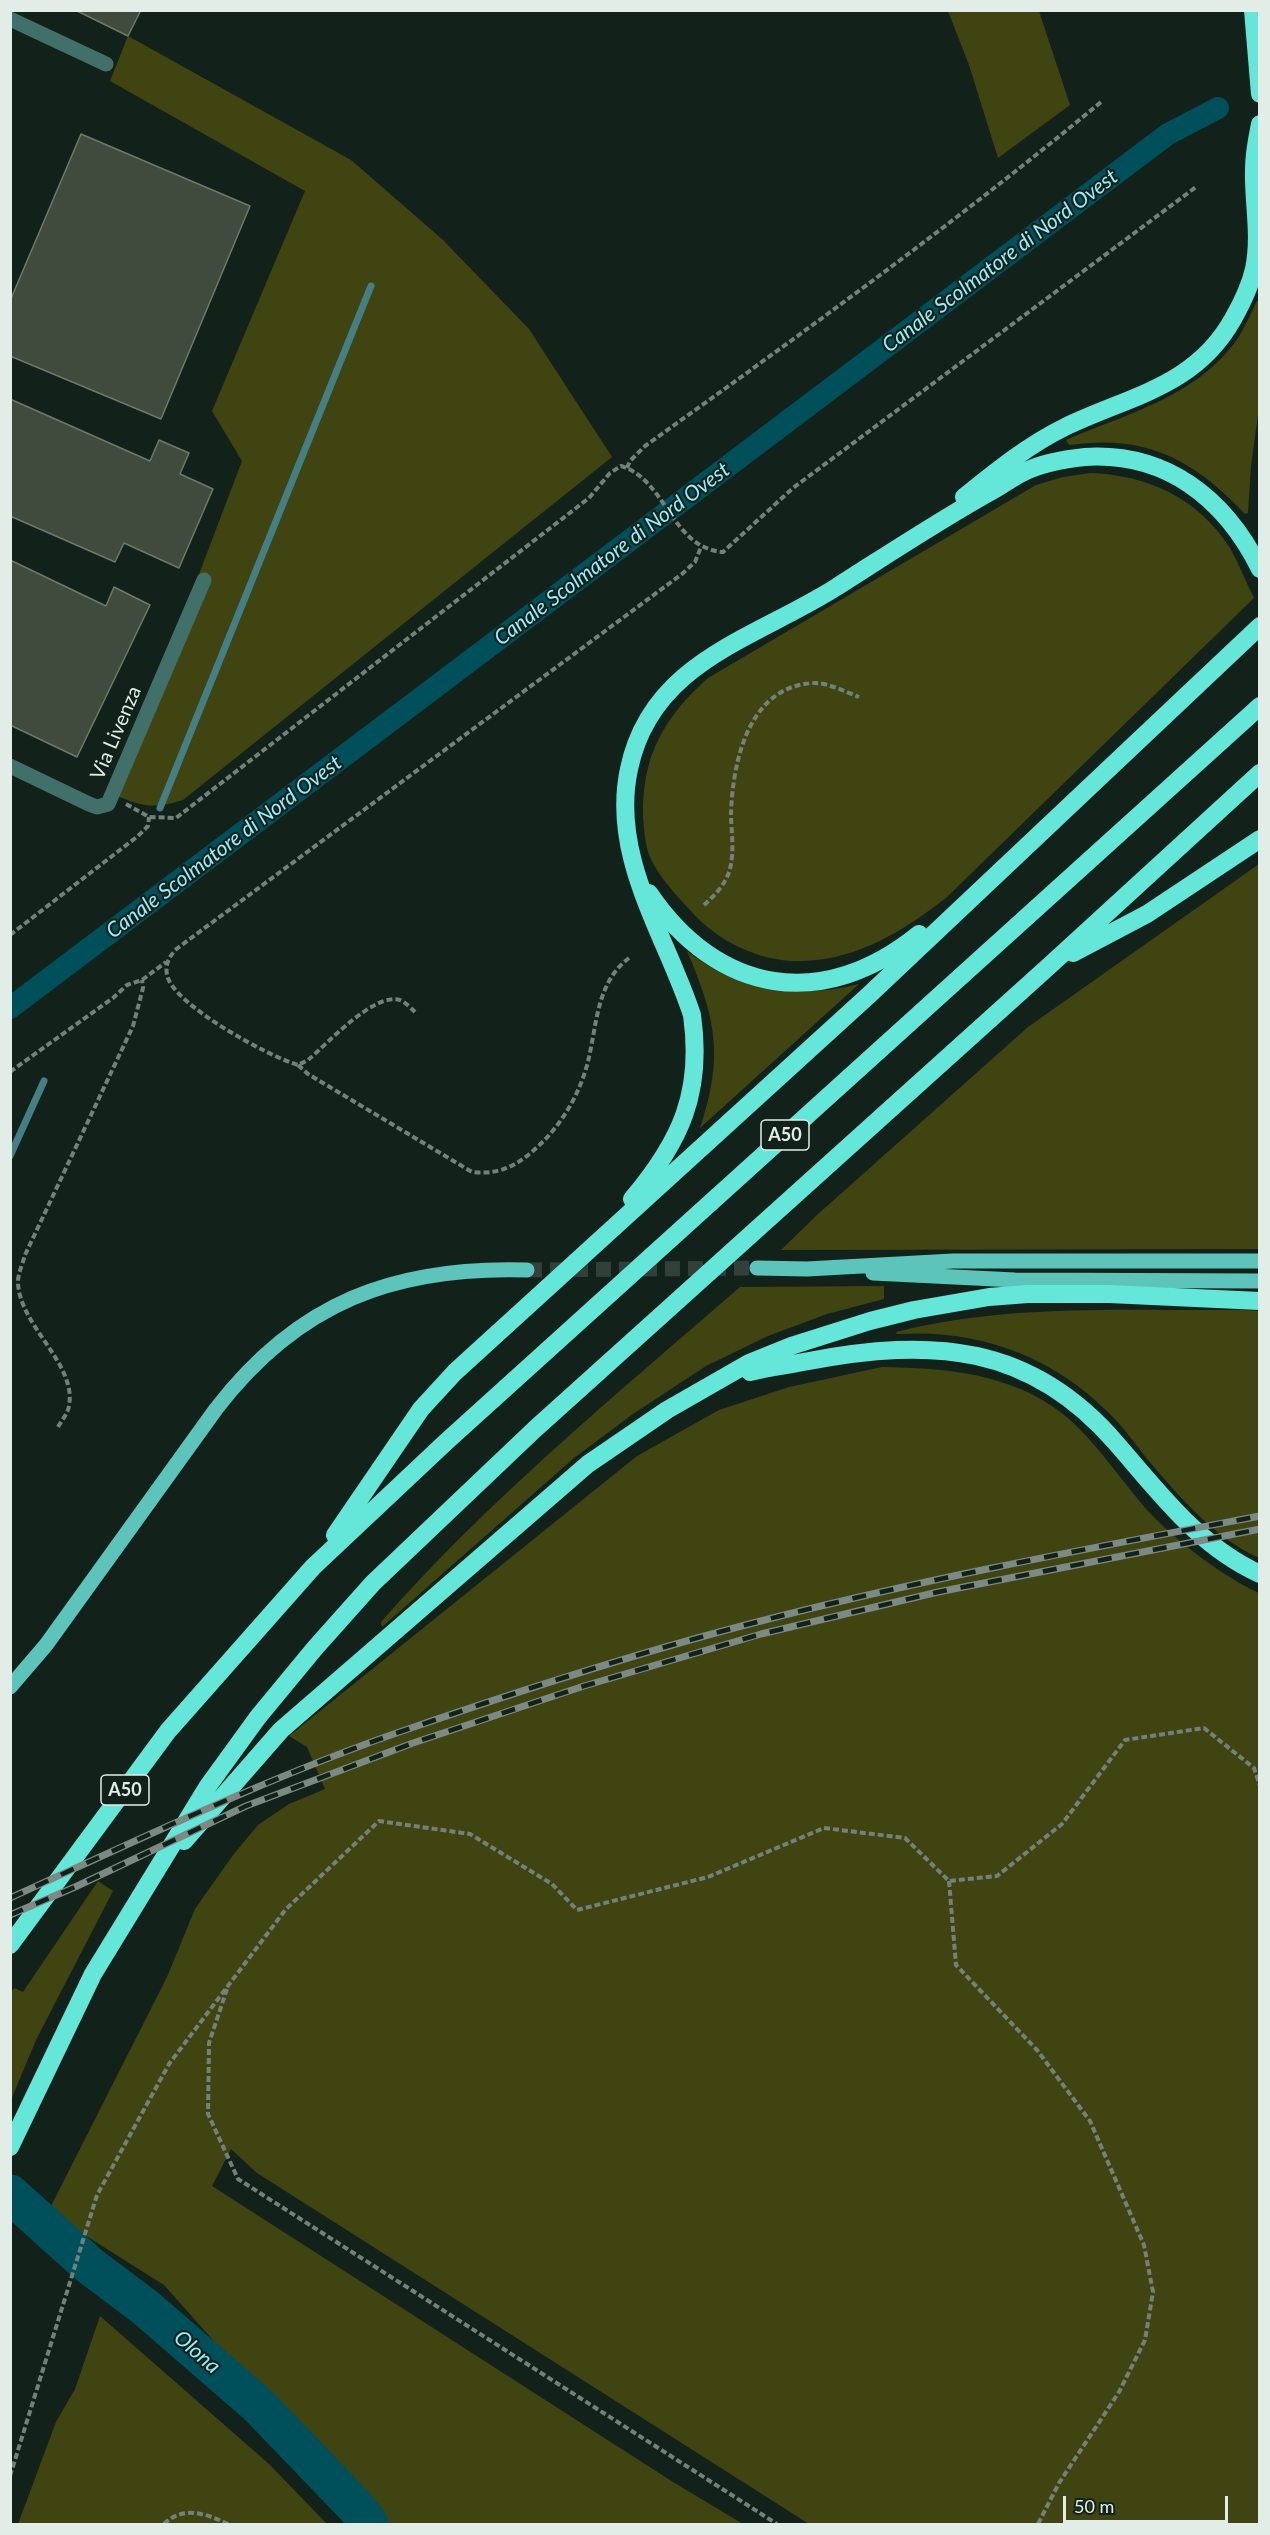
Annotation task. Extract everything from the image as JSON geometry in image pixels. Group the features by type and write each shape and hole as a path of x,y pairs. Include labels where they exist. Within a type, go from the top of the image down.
{"highway":[{"path":"1253,10 1260,94"},
{"path":"928,527 990,475 1031,447 1063,428 1173,381 1203,359 1218,343 1240,308 1254,269 1257,240 1253,171 1260,124"},
{"path":"597,1242 651,1177 665,1156 683,1120 695,1074 695,1038 692,1016 681,983 648,910 635,872 626,831 624,807 629,768 640,734 670,690 705,659 802,607 928,527 1024,472 1080,458 1122,458 1162,469 1208,497 1238,531 1260,569"},
{"path":"313,1567 421,1409 434,1394 597,1242 676,1173 869,995 1260,626"},
{"name":"A50","path":"10,1945 168,1731 313,1567 439,1448 1260,706"},
{"name":"A50","path":"12,2142 93,1974 208,1786 258,1717 373,1583 543,1421 1260,773"},
{"path":"1048,967 1147,914 1260,839"},
{"path":"635,872 679,932 699,950 719,963 767,980 804,982 832,980 880,962 901,949 1002,868"},
{"path":"148,1881 281,1730 588,1464 658,1415 749,1363 791,1346 870,1321 914,1310 989,1297 1028,1294 1109,1294 1260,1301"},
{"path":"714,1382 765,1368 903,1349 943,1350 991,1359 1050,1384 1074,1401 1096,1420 1182,1518 1229,1556 1260,1574"}],"main road":[{"path":"807,1269 953,1261 1260,1261"},
{"path":"757,1268 994,1279 1260,1281"},
{"path":"10,1687 46,1645 234,1385 277,1344 334,1305 384,1285 440,1273 471,1270 526,1270"},
{"path":"1109,1294 1235,1281"}],"lane":[{"path":"10,19 106,64"},
{"name":"Via Livenza","path":"10,766 97,807 103,806 112,797 204,580"}],"path":[{"path":"627,468 630,461 645,446 844,304 1046,148 1101,102"},
{"path":"112,797 149,817 176,818 589,498 609,473 621,466 643,478 690,538 701,547 723,552 793,488 1196,187"},
{"path":"10,1072 127,986 142,980 166,961 174,950 682,574 695,562 701,547"},
{"path":"704,905 717,893 728,876 731,859 734,773 742,744 756,715 771,698 791,687 816,683 859,697"},
{"path":"10,935 138,836 148,826 149,817"},
{"path":"166,961 167,976 174,989 212,1020 282,1060 298,1065 308,1074 472,1172 487,1174 508,1169 546,1139 561,1122 585,1073 601,998 619,966 629,958"},
{"path":"58,1427 69,1408 70,1396 64,1375 28,1318 20,1296 18,1280 25,1255 133,1026 143,988 142,980"},
{"path":"298,1065 308,1060 370,1007 386,999 401,1000 415,1012"},
{"path":"949,1881 997,1876 1062,1824 1125,1740 1204,1728 1254,1768 1260,1786"},
{"path":"10,2476 97,2195 169,2064 286,1909 379,1821 470,1834 552,1884 577,1910 708,1877 824,1828 905,1838 949,1881 956,1965 1037,2050 1090,2121 1144,2245 1153,2292 1145,2340 1119,2392 1059,2483 1038,2524"},
{"path":"229,1984 209,2043 208,2114 238,2179 777,2524"},
{"path":"164,2524 169,2519 188,2512 210,2515 228,2524"}],"green space":[{"path":"948,11 1039,11 1070,105 998,158 969,65"},
{"path":"128,36 351,160 442,239 529,329 612,457 183,800 156,806 133,802 115,795 242,461 212,411 305,191 110,81"},
{"path":"1257,301 1260,302 1260,400 1251,466 1248,513 1245,514 1206,478 1187,465 1145,447 1122,443 1069,445 1066,440 1160,401 1203,375 1238,338"},
{"path":"1090,473 1151,484 1170,492 1203,515 1230,548 1254,598 947,897 898,931 862,949 844,955 824,959 788,961 742,948 714,932 702,922 658,872 648,853 644,832 644,794 652,756 668,723 679,708 708,678 1036,485 1063,477"},
{"path":"1259,864 1259,1249 781,1250 817,1215 1028,1027"},
{"path":"687,951 726,975 768,988 813,991 859,984 700,1128 712,1080 713,1038 705,997"},
{"path":"884,1286 884,1299 827,1314 768,1336 706,1366 633,1414 574,1458 382,1627 381,1622 422,1577 510,1490 740,1287"},
{"path":"1069,1310 1259,1311 1259,1558 1227,1539 1184,1501 1109,1413 1063,1375 1012,1350 984,1342 956,1336 897,1334 896,1332 982,1316"},
{"path":"882,1367 930,1369 977,1376 999,1381 1043,1400 1075,1424 1147,1510 1171,1533 1215,1567 1259,1593 1259,2524 809,2524 257,2173 231,2149 212,2186 673,2482 743,2524 387,2524 236,2366 164,2285 48,2212 167,1977 195,1909 233,1855 258,1825 289,1804 325,1789 307,1747 289,1736 637,1456 719,1410 789,1387"},
{"path":"98,1881 113,1891 36,2040 11,2100 11,1993 14,1988 23,1992"},
{"path":"100,2316 269,2464 327,2524 18,2524 56,2422 75,2389"}],"building":[{"path":"75,10 141,10 128,36"},
{"path":"81,134 250,206 161,419 10,356 10,301"},
{"path":"10,399 150,461 159,440 189,453 180,474 213,489 179,568 124,543 115,562 10,516"},
{"path":"10,560 106,606 114,587 150,605 77,757 10,725"}],"waterway":[{"name":"Canale Scolmatore di Nord Ovest","path":"10,1008 1168,134 1218,108"},
{"path":"160,808 371,286"},
{"path":"10,1156 44,1081"},
{"name":"Olona","path":"10,2194 89,2265 146,2308 258,2405 356,2507 369,2524"}],"tunnel":[{"path":"527,1270 757,1268"}],"railway":[{"path":"10,1898 208,1808 309,1766 411,1728 583,1672 819,1606 1007,1565 1260,1516"},
{"path":"10,1915 75,1887 246,1806 413,1743 584,1686 761,1634 938,1592 1260,1529"}]}
